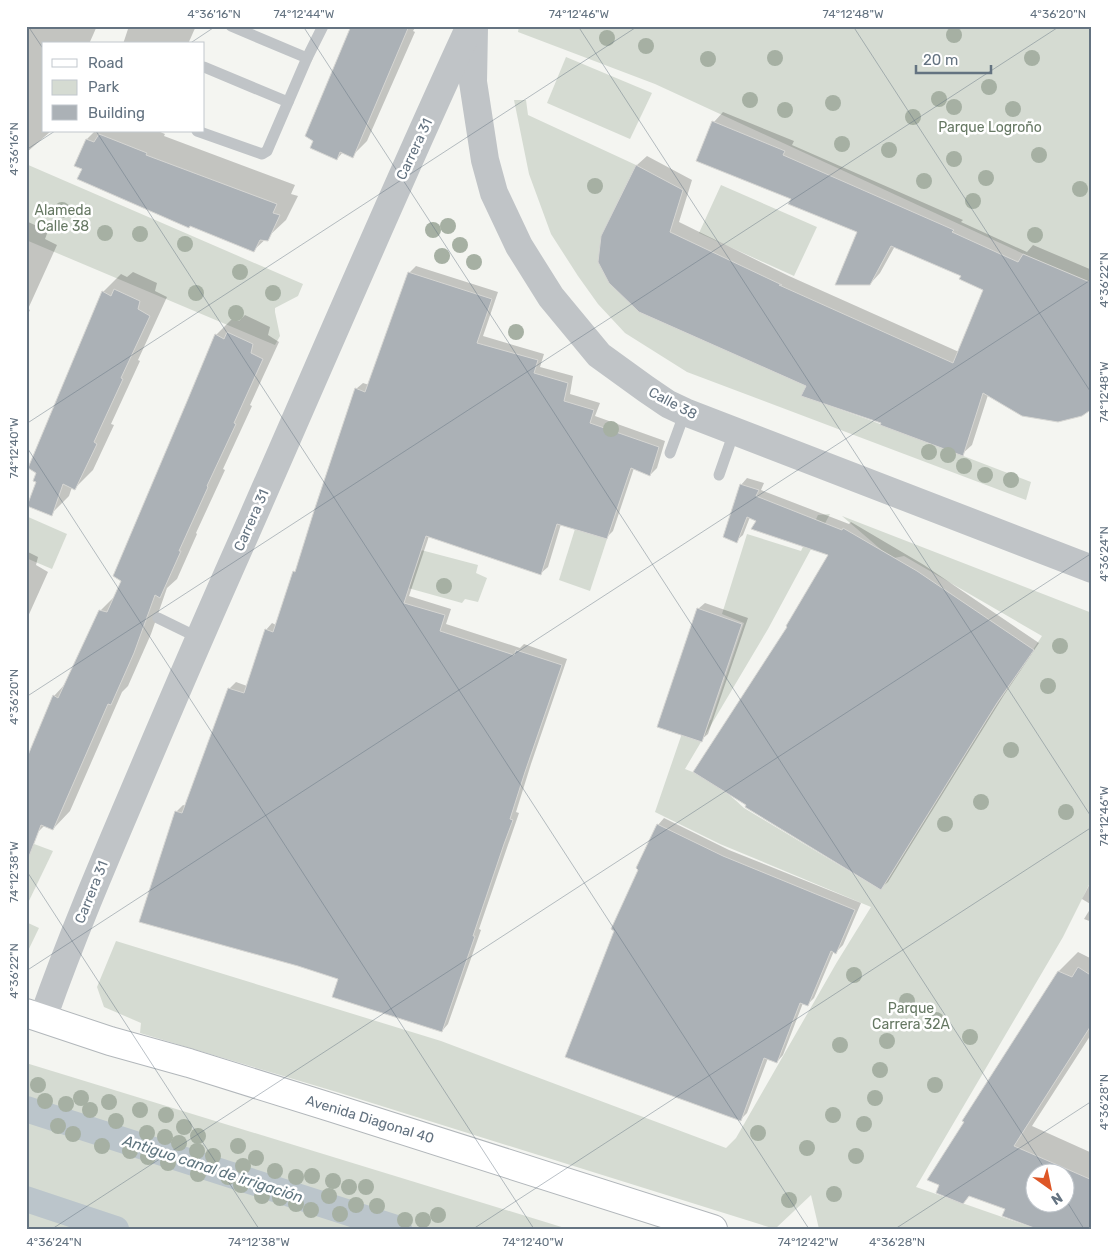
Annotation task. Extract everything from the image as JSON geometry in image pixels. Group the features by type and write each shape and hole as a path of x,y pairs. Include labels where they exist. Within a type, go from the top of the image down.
{"main road":[{"name":"Avenida Diagonal 40","path":"35,1015 110,1041 342,1110 713,1229"}],"street":[{"name":"Calle 38","path":"472,26 473,82 486,160 494,193 519,246 550,297 599,355 668,404 685,412 1092,569"},
{"name":"Carrera 31","path":"35,1015 93,887 199,638 333,336 403,171 472,26"}],"lane":[{"path":"231,26 307,58"},
{"path":"199,132 262,154 267,151 307,58 324,26"},
{"path":"205,67 288,102"},
{"path":"670,452 685,412"},
{"path":"719,475 734,432"},
{"path":"158,618 199,638"}],"green space":[{"name":"Parque Logroño","path":"519,26 1092,26 1092,283 1052,267 655,84 518,32"},
{"path":"566,57 652,93 630,139 547,103"},
{"path":"514,100 526,100 528,115 636,165 601,238 609,283 639,312 806,386 802,396 1031,482 1026,500 687,372 625,333 598,304 551,234 529,174"},
{"name":"Alameda Calle 38","path":"26,164 303,284 298,296 275,308 280,336 275,345 26,240"},
{"path":"721,185 817,227 794,276 699,233"},
{"name":"Parque Carrera 32A","path":"830,514 768,629 685,769 709,780 744,808 881,890 967,750 1042,636 904,556 894,558 885,553 842,516 1092,613 1092,879 1063,937 916,1187 1037,1229 819,1229 811,1195 775,1229 340,1093 140,1033 141,1023 104,1007 97,987 116,941 441,1041 726,1148 736,1138 837,962 871,907 720,844 655,812 689,713 711,720 744,623 722,614 747,534 801,551 818,515"},
{"path":"26,516 67,534 52,569 26,558"},
{"path":"575,529 607,539 590,591 559,580"},
{"path":"421,550 478,565 476,573 487,578 478,602 465,599 462,603 408,588"},
{"path":"26,841 53,851 26,907"},
{"path":"26,922 39,928 26,955"},
{"path":"26,1063 568,1229 26,1229"}],"building":[{"path":"351,26 409,26 353,158 340,152 337,160 310,148 313,141 305,136"},
{"path":"712,121 785,151 783,155 954,230 952,232 1018,262 1023,254 1092,283 1092,409 1082,416 1058,422 1022,416 983,393 963,456 880,425 881,423 801,396 806,386 639,312 609,283 598,262 601,236 636,165 683,190 670,232 782,285 779,285 953,363 983,290 959,279 961,276 891,246 870,285 835,285 857,232 788,204 791,199 696,161"},
{"path":"99,134 147,153 146,155 277,204 273,213 280,215 268,241 260,240 254,252 190,226 189,228 77,179 82,169 74,166 86,139 94,142"},
{"path":"408,272 492,299 477,343 538,360 534,373 568,383 564,401 594,410 590,423 659,447 650,476 631,468 607,539 557,524 541,575 426,536 404,603 445,615 440,631 514,655 516,650 562,665 525,772 510,819 513,820 442,1032 332,997 338,979 139,922 175,811 182,813 228,688 244,693 265,629 273,632 293,571 295,572 355,388 365,392"},
{"path":"114,289 140,301 138,309 150,316 121,378 123,379 94,442 97,444 75,490 63,484 52,516 27,506 36,482 33,481 36,473 28,468 102,291 111,296"},
{"path":"227,332 253,344 251,353 263,359 179,551 181,551 160,598 155,595 134,653 111,705 108,704 53,830 41,825 28,859 26,859 26,760 53,695 58,698 99,610 107,612 121,581 113,576 215,334 224,339"},
{"path":"740,484 759,490 756,496 842,530 843,528 917,571 1034,650 997,703 881,890 745,807 746,805 693,772 787,627 828,555 751,529 756,521 747,517 737,543 723,537"},
{"path":"697,608 742,624 702,742 657,727"},
{"path":"657,824 723,856 855,910 836,954 831,951 808,1006 800,1003 777,1063 764,1058 741,1121 565,1057 614,931 611,929 638,870 636,868"},
{"path":"1078,967 1092,976 1092,1024 1014,1146 1051,1162 1026,1162 1026,1212 1076,1212 1076,1173 1092,1180 1092,1229 1037,1229 1002,1216 1005,1209 969,1196 963,1204 936,1193 939,1185 927,1180 964,1122 962,1121 1058,971 1072,977"}],"waterway":[{"name":"Antiguo canal de irrigación","path":"26,1109 399,1229"},
{"path":"26,1199 116,1229"}]}
